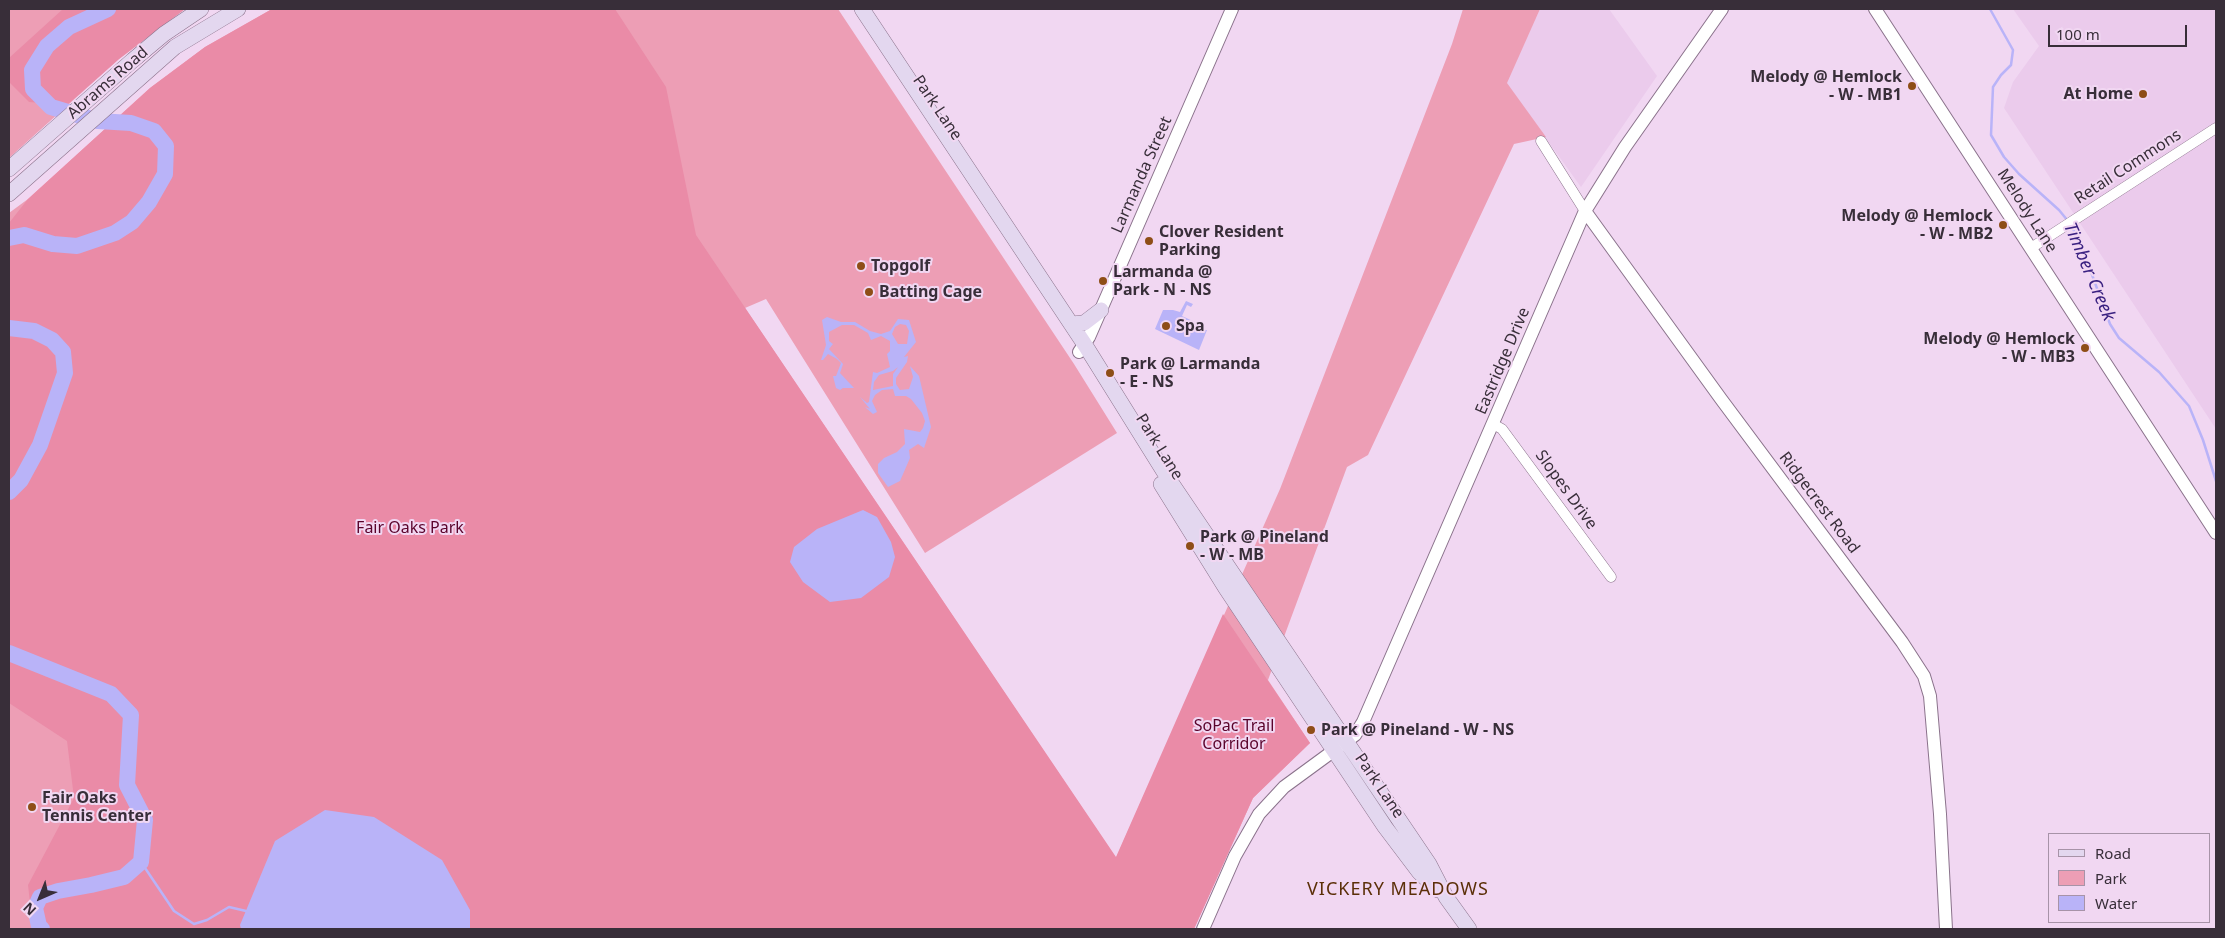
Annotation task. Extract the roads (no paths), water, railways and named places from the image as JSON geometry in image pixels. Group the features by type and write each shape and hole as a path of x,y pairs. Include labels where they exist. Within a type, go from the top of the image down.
{"main road":[{"name":"Abrams Road","path":"11,167 146,49 201,9"},
{"name":"Abrams Road","path":"9,194 175,47 238,9"},
{"name":"Park Lane","path":"850,9 1082,349 1162,477 1340,747 1385,827 1419,872 1446,898 1469,929"},
{"name":"Park Lane","path":"862,9 1071,324 1082,349"},
{"path":"1071,324 1084,323 1101,310"}],"street":[{"name":"Larmanda Street","path":"1082,349 1101,310 1232,9"},
{"name":"Eastridge Drive","path":"1203,929 1235,856 1259,814 1284,787 1355,735 1369,709 1585,211 1625,147 1722,9"},
{"name":"Melody Lane","path":"1875,9 2216,533"},
{"name":"Retail Commons","path":"2031,248 2216,128"},
{"name":"Ridgecrest Road","path":"1540,141 1585,211 1902,642 1928,684 1938,791 1946,929"},
{"name":"Slopes Drive","path":"1494,424 1502,429 1610,577"}],"water":[{"name":"Spa","path":"1186,301 1193,304 1191,307 1187,305 1182,316 1197,323 1200,330 1207,330 1199,350 1155,329 1163,310 1180,312"},
{"path":"827,317 841,322 855,322 870,331 881,334 890,331 898,319 909,320 916,342 904,357 908,356 907,362 896,378 896,384 900,390 909,389 913,377 910,366 919,376 931,427 924,448 918,444 909,450 910,458 900,481 888,487 878,473 878,464 884,458 897,452 905,444 904,429 920,432 925,421 922,413 911,399 906,396 895,396 893,389 882,390 875,395 872,401 877,412 873,414 865,407 870,409 860,397 867,403 869,402 873,372 877,373 890,367 887,354 890,351 890,341 881,336 871,340 868,333 854,325 842,325 829,332 829,341 833,344 829,349 843,364 840,373 854,388 843,388 840,390 836,388 833,376 836,376 841,363 828,354 821,360 826,345 822,320","holes":["900,324 906,325 909,331 907,344 898,344 892,334 895,327","898,367 893,374 893,386 873,390 874,382 879,375 893,371"]},
{"path":"863,510 877,517 891,542 895,557 889,577 861,598 830,602 803,582 790,562 794,547 817,529"},
{"path":"325,810 374,817 442,860 470,910 470,929 241,929 240,925 275,841"}],"waterway":[{"path":"9,238 24,235 53,244 77,246 115,233 132,222 149,202 165,174 166,146 154,131 131,123 98,121 51,107 33,89 32,70 47,46 69,27 108,9"},
{"name":"Timber Creek","path":"1990,9 2013,50 2011,65 1993,87 1991,135 2004,157 2019,174 2059,210 2068,221"},
{"name":"Timber Creek","path":"2071,225 2083,250 2110,324 2119,338 2159,372 2189,406 2203,440 2216,481"},
{"path":"9,328 34,331 52,340 63,352 65,373 40,445 21,480 9,492"},
{"path":"9,653 111,694 131,715 127,785 145,820 141,862 124,877 58,891 40,897 35,908 39,926 42,929"},
{"path":"141,862 174,911 194,924 207,920 229,907 246,911"}],"place":[{"name":"Melody @ Hemlock - W - MB1","path":"1912,86"},
{"name":"At Home","path":"2143,94"},
{"name":"Melody @ Hemlock - W - MB2","path":"2003,225"},
{"name":"Clover Resident Parking","path":"1149,241"},
{"name":"Topgolf","path":"861,266"},
{"name":"Larmanda @ Park - N - NS","path":"1103,281"},
{"name":"Batting Cage","path":"869,292"},
{"name":"Spa","path":"1166,326"},
{"name":"Melody @ Hemlock - W - MB3","path":"2085,348"},
{"name":"Park @ Larmanda - E - NS","path":"1110,373"},
{"name":"Park @ Pineland - W - MB","path":"1190,546"},
{"name":"Park @ Pineland - W - NS","path":"1311,730"},
{"name":"Fair Oaks Tennis Center","path":"32,807"}],"district":[{"name":"VICKERY MEADOWS","path":"1398,890"}],"park label":[{"name":"Fair Oaks Park","path":"410,528"},
{"name":"SoPac Trail Corridor","path":"1234,735"}]}
